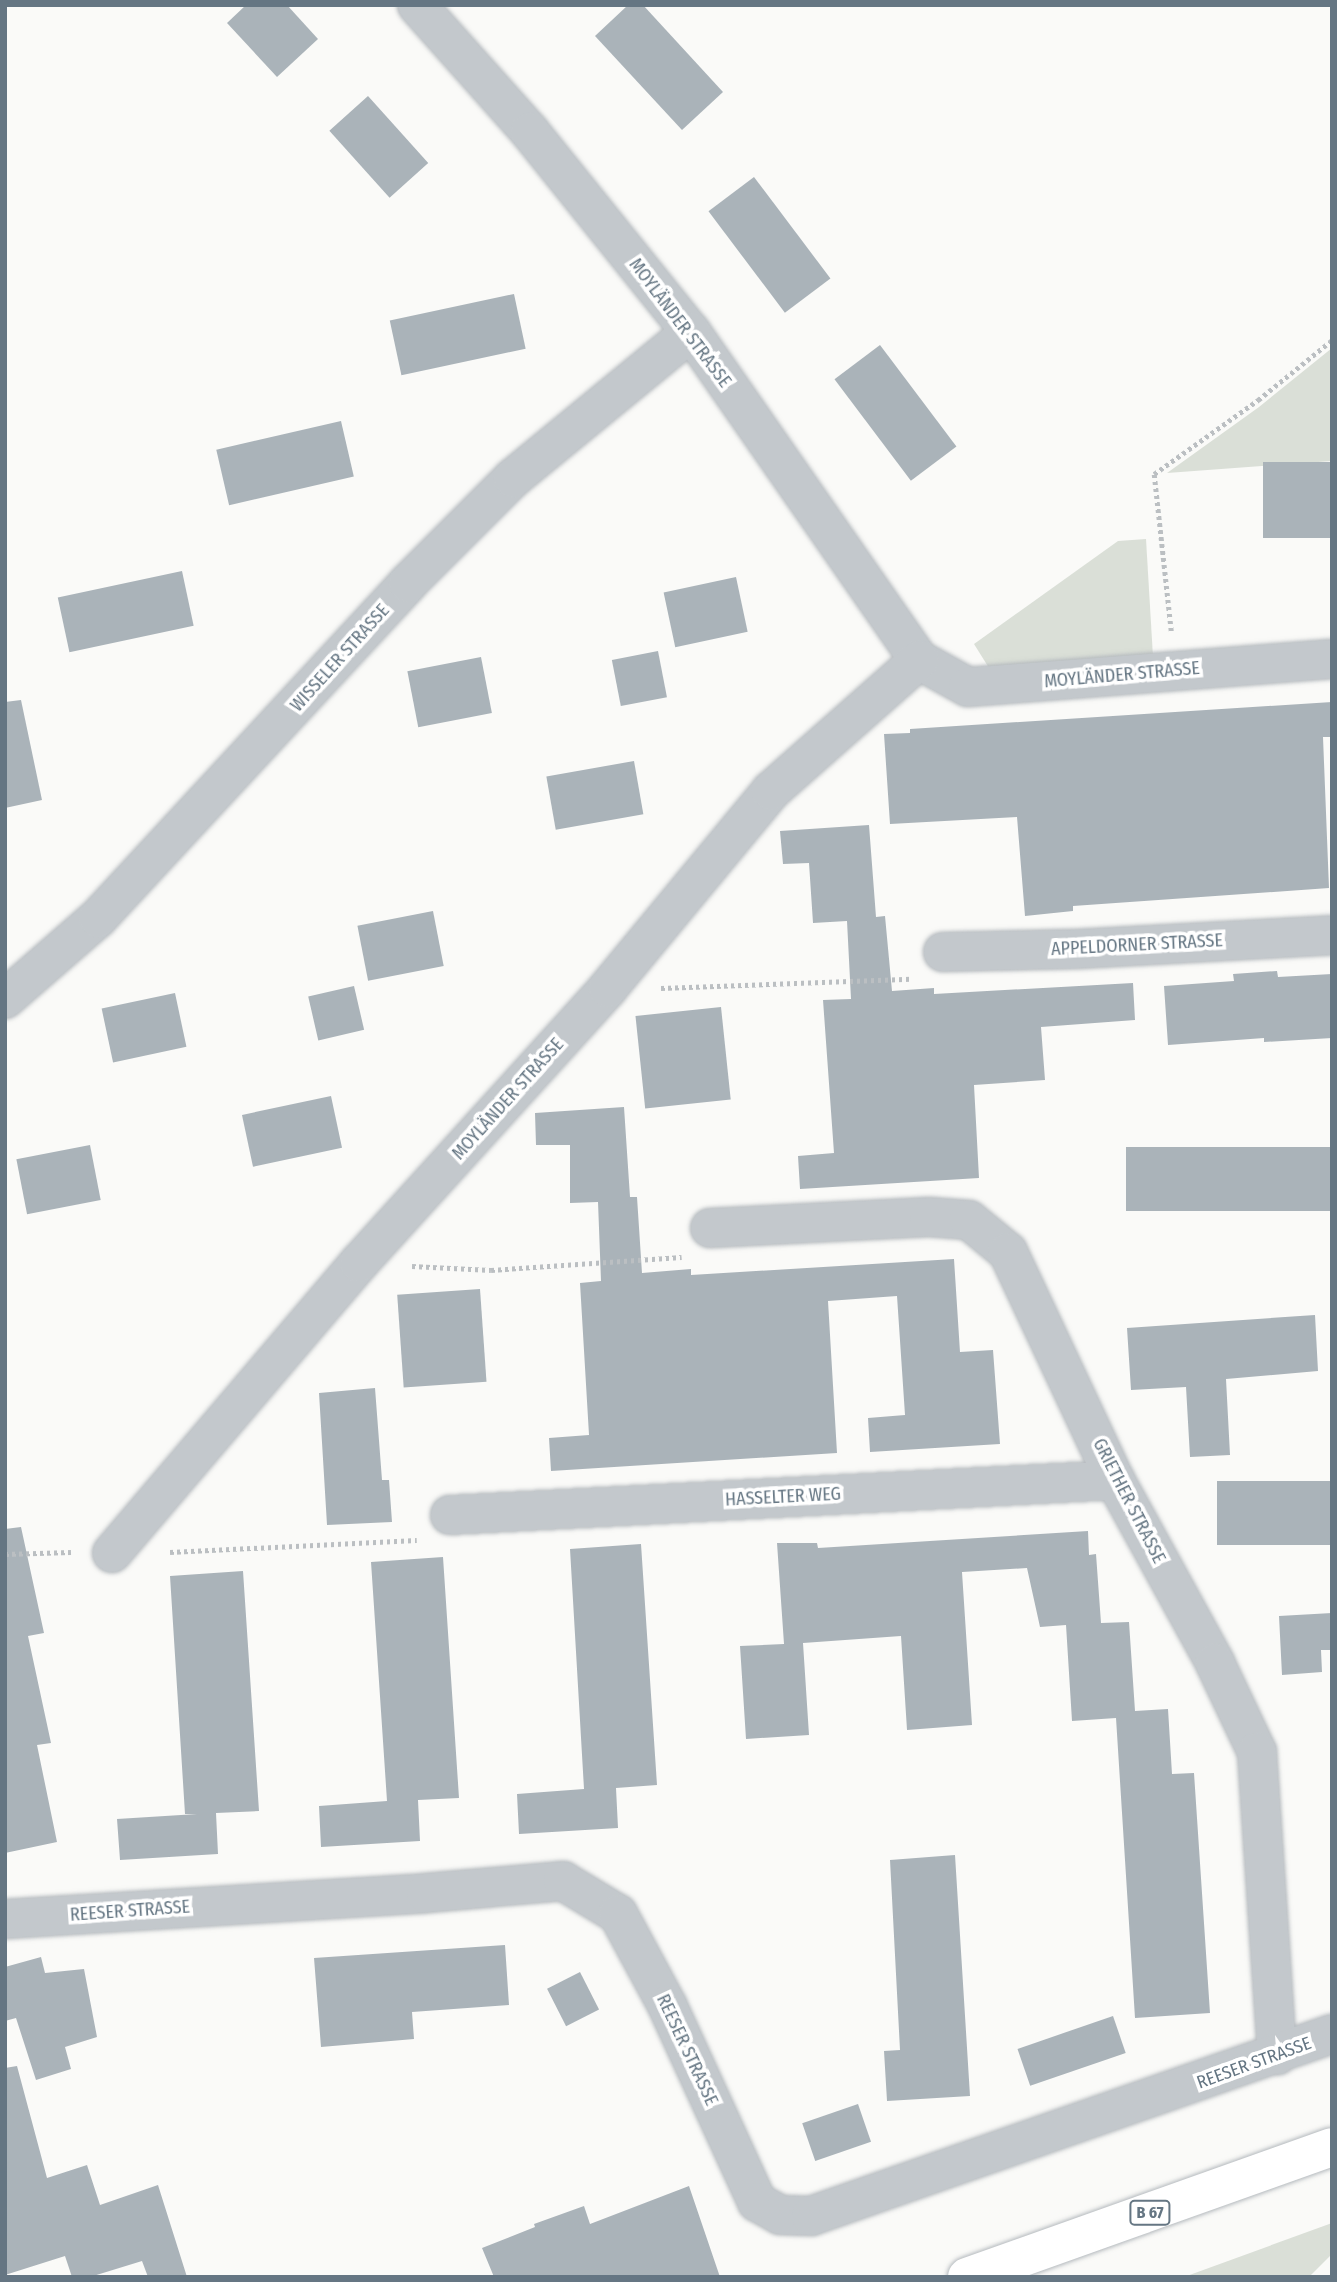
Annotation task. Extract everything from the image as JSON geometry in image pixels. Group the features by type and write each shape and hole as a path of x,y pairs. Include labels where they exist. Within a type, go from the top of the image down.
{"main road":[{"name":"B 67","path":"967,2277 1332,2147"}],"street":[{"name":"MOYLÄNDER STRASSE","path":"417,5 530,132 691,332 919,660 968,687 1332,659"},
{"name":"WISSELER STRASSE","path":"5,999 98,918 408,583 513,478 691,332"},
{"name":"MOYLÄNDER STRASSE","path":"112,1553 359,1262 608,988 771,792 919,660"},
{"name":"APPELDORNER STRASSE","path":"943,952 1077,949 1332,935"},
{"name":"GRIETHER STRASSE","path":"710,1228 929,1217 969,1220 1008,1252 1115,1480 1215,1663 1257,1752 1277,2055"},
{"name":"HASSELTER WEG","path":"450,1515 1115,1480"},
{"name":"REESER STRASSE","path":"5,1919 426,1893 563,1881 618,1914 667,2006 757,2203 780,2215 811,2216 1332,2035"}],"path":[{"path":"1175,670 1154,474 1258,400 1332,340"},
{"path":"608,988 918,979 943,952"},
{"path":"359,1262 491,1270 680,1260 710,1228"},
{"path":"5,1554 29,1551 238,1551 444,1539 450,1515"}],"shaded area":[{"path":"1332,348 1332,461 1167,473 1259,407"},
{"path":"1146,539 1153,657 989,668 974,644 1118,541"},
{"path":"1332,2223 1332,2254 1309,2277 1184,2277"}],"building":[{"path":"246,5 287,5 318,39 277,77 227,23"},
{"path":"628,5 643,5 723,92 682,130 595,36"},
{"path":"368,96 428,163 390,198 329,131"},
{"path":"754,177 830,278 785,313 708,211"},
{"path":"514,294 526,349 401,375 390,320"},
{"path":"880,345 956,446 911,481 834,379"},
{"path":"341,421 354,477 229,505 216,450"},
{"path":"1263,462 1332,462 1332,538 1263,538"},
{"path":"182,571 194,626 69,652 58,597"},
{"path":"736,577 748,632 675,647 664,592"},
{"path":"658,651 667,697 621,706 612,660"},
{"path":"481,657 492,713 418,727 407,671"},
{"path":"21,700 42,800 5,808 5,702"},
{"path":"1332,702 1332,737 1323,737 1329,888 1073,906 1073,911 1025,916 1017,817 890,824 884,734 910,733 910,729"},
{"path":"634,761 643,814 556,830 546,776"},
{"path":"869,825 876,917 885,916 892,991 934,988 934,994 1133,983 1135,1020 1041,1027 1045,1080 974,1085 979,1178 800,1189 798,1156 834,1153 823,1000 851,999 847,921 813,923 809,863 783,864 780,831"},
{"path":"433,911 444,966 368,981 357,926"},
{"path":"1277,971 1278,977 1332,974 1332,1038 1264,1042 1264,1038 1168,1045 1164,986 1234,981 1233,974"},
{"path":"354,986 364,1030 318,1040 308,997"},
{"path":"175,993 186,1047 113,1062 102,1009"},
{"path":"721,1007 731,1099 645,1108 635,1016"},
{"path":"331,1096 342,1148 253,1167 242,1115"},
{"path":"624,1107 630,1197 637,1197 642,1273 691,1269 691,1275 954,1259 960,1352 993,1350 1000,1444 870,1452 868,1418 905,1415 897,1296 828,1301 837,1453 551,1471 549,1438 589,1435 580,1283 601,1281 598,1202 570,1203 570,1145 536,1145 535,1113"},
{"path":"90,1145 101,1200 27,1214 16,1159"},
{"path":"1126,1147 1332,1147 1332,1211 1126,1211"},
{"path":"480,1289 486,1382 404,1388 397,1295"},
{"path":"1315,1315 1318,1371 1226,1379 1230,1455 1190,1457 1186,1387 1131,1390 1127,1328"},
{"path":"375,1388 382,1480 389,1480 392,1522 327,1525 319,1393"},
{"path":"1217,1481 1332,1481 1332,1545 1217,1545"},
{"path":"21,1527 44,1633 28,1636 51,1743 37,1745 57,1842 5,1853 5,1529"},
{"path":"1088,1531 1089,1555 1096,1554 1101,1623 1129,1622 1135,1711 1168,1709 1172,1774 1194,1773 1210,2013 1135,2018 1116,1718 1072,1721 1066,1625 1040,1627 1027,1568 962,1572 972,1725 907,1730 901,1636 803,1643 809,1735 746,1739 740,1646 784,1644 777,1543 817,1543 818,1548"},
{"path":"641,1544 657,1785 616,1788 618,1828 519,1834 517,1794 584,1789 570,1549"},
{"path":"443,1557 459,1798 418,1800 420,1841 321,1847 319,1806 387,1801 371,1562"},
{"path":"243,1571 259,1811 216,1813 218,1854 120,1860 117,1819 197,1814 185,1814 170,1576"},
{"path":"1332,1613 1332,1650 1321,1650 1322,1672 1282,1675 1279,1616"},
{"path":"955,1855 970,2096 887,2101 884,2051 900,2050 890,1860"},
{"path":"505,1945 509,2005 412,2012 414,2039 321,2047 314,1958"},
{"path":"41,1957 45,1973 84,1969 97,2037 65,2047 71,2069 36,2080 16,2018 5,2021 5,1967"},
{"path":"580,1972 599,2009 566,2026 547,1989"},
{"path":"1113,2016 1126,2053 1030,2086 1018,2049"},
{"path":"17,2066 47,2178 87,2165 100,2205 158,2185 187,2277 148,2277 142,2261 90,2277 72,2277 65,2256 5,2275 5,2068"},
{"path":"858,2104 871,2142 815,2161 802,2123"},
{"path":"689,2186 720,2277 494,2277 482,2248 535,2227 534,2224 584,2206 590,2224"}]}
